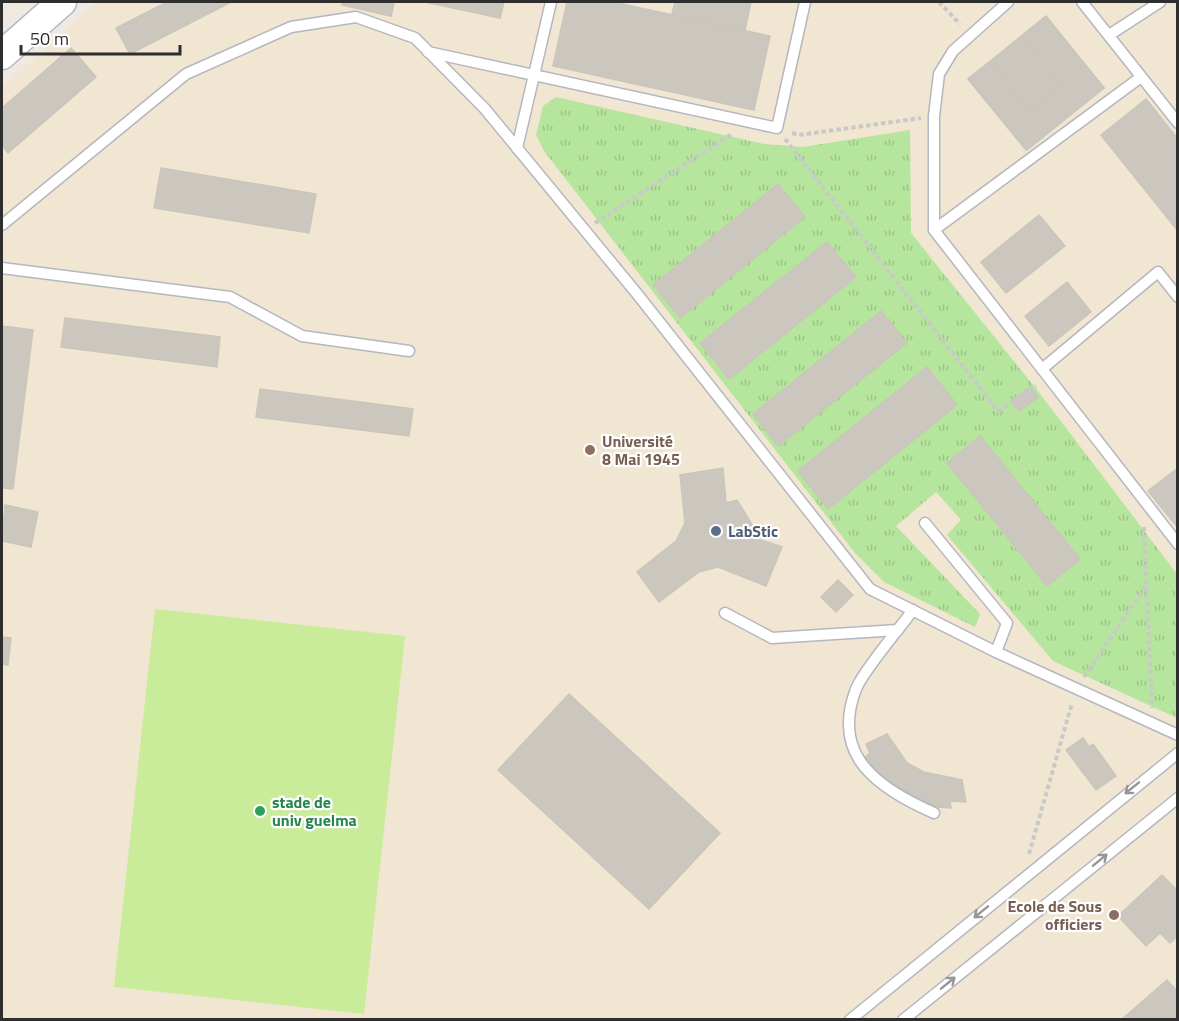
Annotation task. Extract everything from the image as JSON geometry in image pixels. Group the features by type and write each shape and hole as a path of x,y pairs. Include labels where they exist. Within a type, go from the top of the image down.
{"street":[{"path":"2,55 62,2"}],"lane":[{"path":"517,148 550,2"},
{"path":"428,51 777,128 805,2"},
{"path":"1008,2 953,51 939,74 934,116 934,230 1178,544"},
{"path":"1082,2 1178,123"},
{"path":"1109,35 1160,2"},
{"path":"2,225 186,74 291,27 356,17 415,39 485,109 585,230 870,589 996,652 1178,735"},
{"path":"934,230 1142,77"},
{"path":"2,268 230,297 302,336 409,351"},
{"path":"1045,373 1158,272 1178,297"},
{"path":"926,523 1007,623 996,652"},
{"path":"913,610 856,687 849,718 850,745 856,758 894,794 934,813"},
{"path":"725,614 772,638 898,630"},
{"path":"850,1020 1178,753"},
{"path":"903,1020 1178,798"}],"path":[{"path":"939,2 971,35"},
{"path":"777,128 799,135 934,116"},
{"path":"585,230 750,122"},
{"path":"777,128 998,411 1045,373"},
{"path":"1142,498 1152,724"},
{"path":"1022,878 1077,689 1147,584"}],"shaded area":[{"name":"Université 8 Mai 1945","path":"97,2 1177,2 1177,1019 2,1020 2,88"}],"green space":[{"path":"556,97 764,144 803,147 910,130 911,233 1041,395 1177,574 1177,718 1053,661 947,535 961,520 936,492 896,526 980,614 975,627 884,582 855,553 544,151 536,135 543,106"},
{"name":"stade de univ guelma","path":"155,609 405,636 364,1014 114,987"}],"building":[{"path":"167,2 231,2 130,54 116,28"},
{"path":"343,2 394,4 391,16 342,5"},
{"path":"425,2 504,2 500,18"},
{"path":"567,2 613,2 770,36 754,110 553,66"},
{"path":"675,2 751,2 745,30 672,14"},
{"path":"1046,16 1104,88 1026,150 968,79"},
{"path":"1046,17 1104,88 1027,150 969,78 990,62 1030,111 1062,86 1022,37"},
{"path":"71,48 96,77 8,153 2,145 2,108"},
{"path":"1146,99 1178,139 1178,231 1101,135"},
{"path":"161,168 316,194 309,233 154,208"},
{"path":"778,184 805,217 680,318 653,285"},
{"path":"1039,215 1065,246 1006,293 981,262"},
{"path":"827,242 856,277 729,379 700,343"},
{"path":"1067,282 1091,312 1049,346 1025,316"},
{"path":"881,311 907,343 778,446 753,414"},
{"path":"65,318 220,337 217,367 61,347"},
{"path":"2,326 33,330 13,489 2,488"},
{"path":"927,367 957,405 828,509 798,471"},
{"path":"1030,387 1038,397 1019,411 1011,401"},
{"path":"260,389 413,409 409,436 256,417"},
{"path":"980,436 1080,559 1047,586 947,463"},
{"name":"LabStic","path":"723,468 726,503 737,500 753,526 749,536 782,547 766,586 718,567 699,572 659,602 637,572 676,541 685,523 680,475"},
{"path":"1178,468 1178,528 1148,491"},
{"path":"5,505 38,512 31,547 2,541"},
{"path":"838,580 853,595 836,612 821,597"},
{"path":"2,637 11,638 8,665 2,664"},
{"path":"569,694 720,833 649,909 498,770"},
{"path":"887,734 907,763 924,772 962,780 966,802 950,801 951,808 937,807 899,791 863,759 870,753 866,744"},
{"path":"1083,738 1089,747 1093,744 1116,776 1096,790 1066,750"},
{"path":"1162,875 1178,891 1178,936 1170,943 1160,933 1146,946 1118,916"},
{"path":"1167,980 1178,992 1178,1020 1121,1020"}],"place":[{"name":"Université 8 Mai 1945","path":"590,450"},
{"name":"LabStic","path":"716,531"},
{"name":"stade de univ guelma","path":"260,811"},
{"name":"Ecole de Sous officiers","path":"1114,915"}]}
